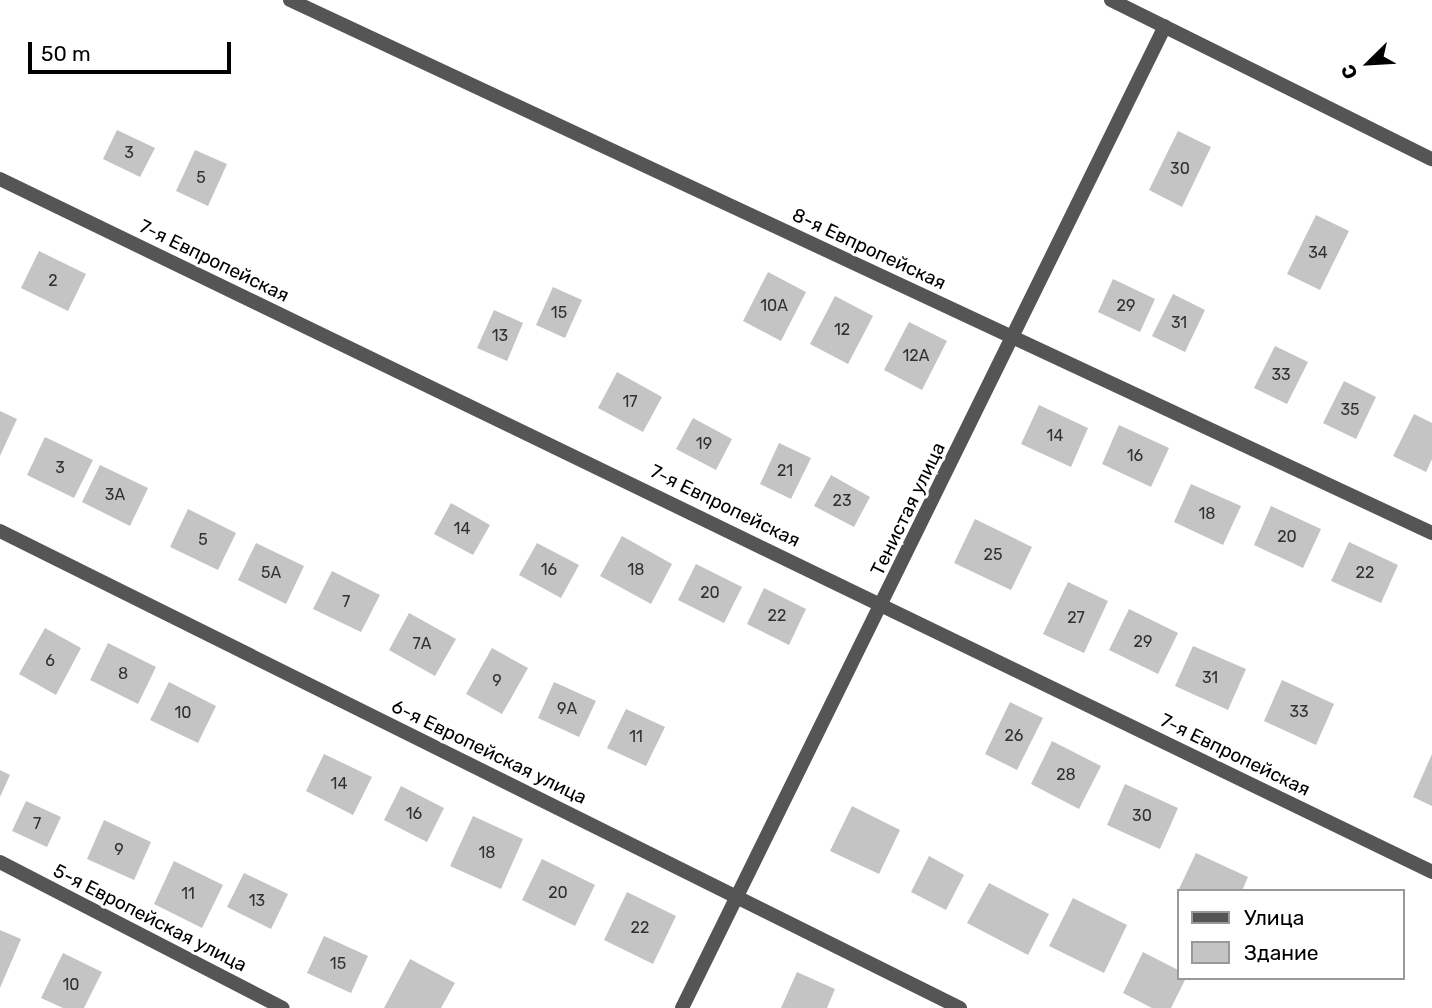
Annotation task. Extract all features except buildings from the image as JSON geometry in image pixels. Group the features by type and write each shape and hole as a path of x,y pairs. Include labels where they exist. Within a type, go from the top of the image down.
{"street":[{"name":"8-я Евпропейская","path":"290,0 1432,533"},
{"path":"1111,0 1432,159"},
{"name":"Тенистая улица","path":"682,1008 1166,26"},
{"name":"7-я Евпропейская","path":"0,179 1432,872"},
{"name":"6-я Европейская улица","path":"0,531 960,1008"},
{"name":"5-я Европейская улица","path":"0,863 283,1008"}]}
